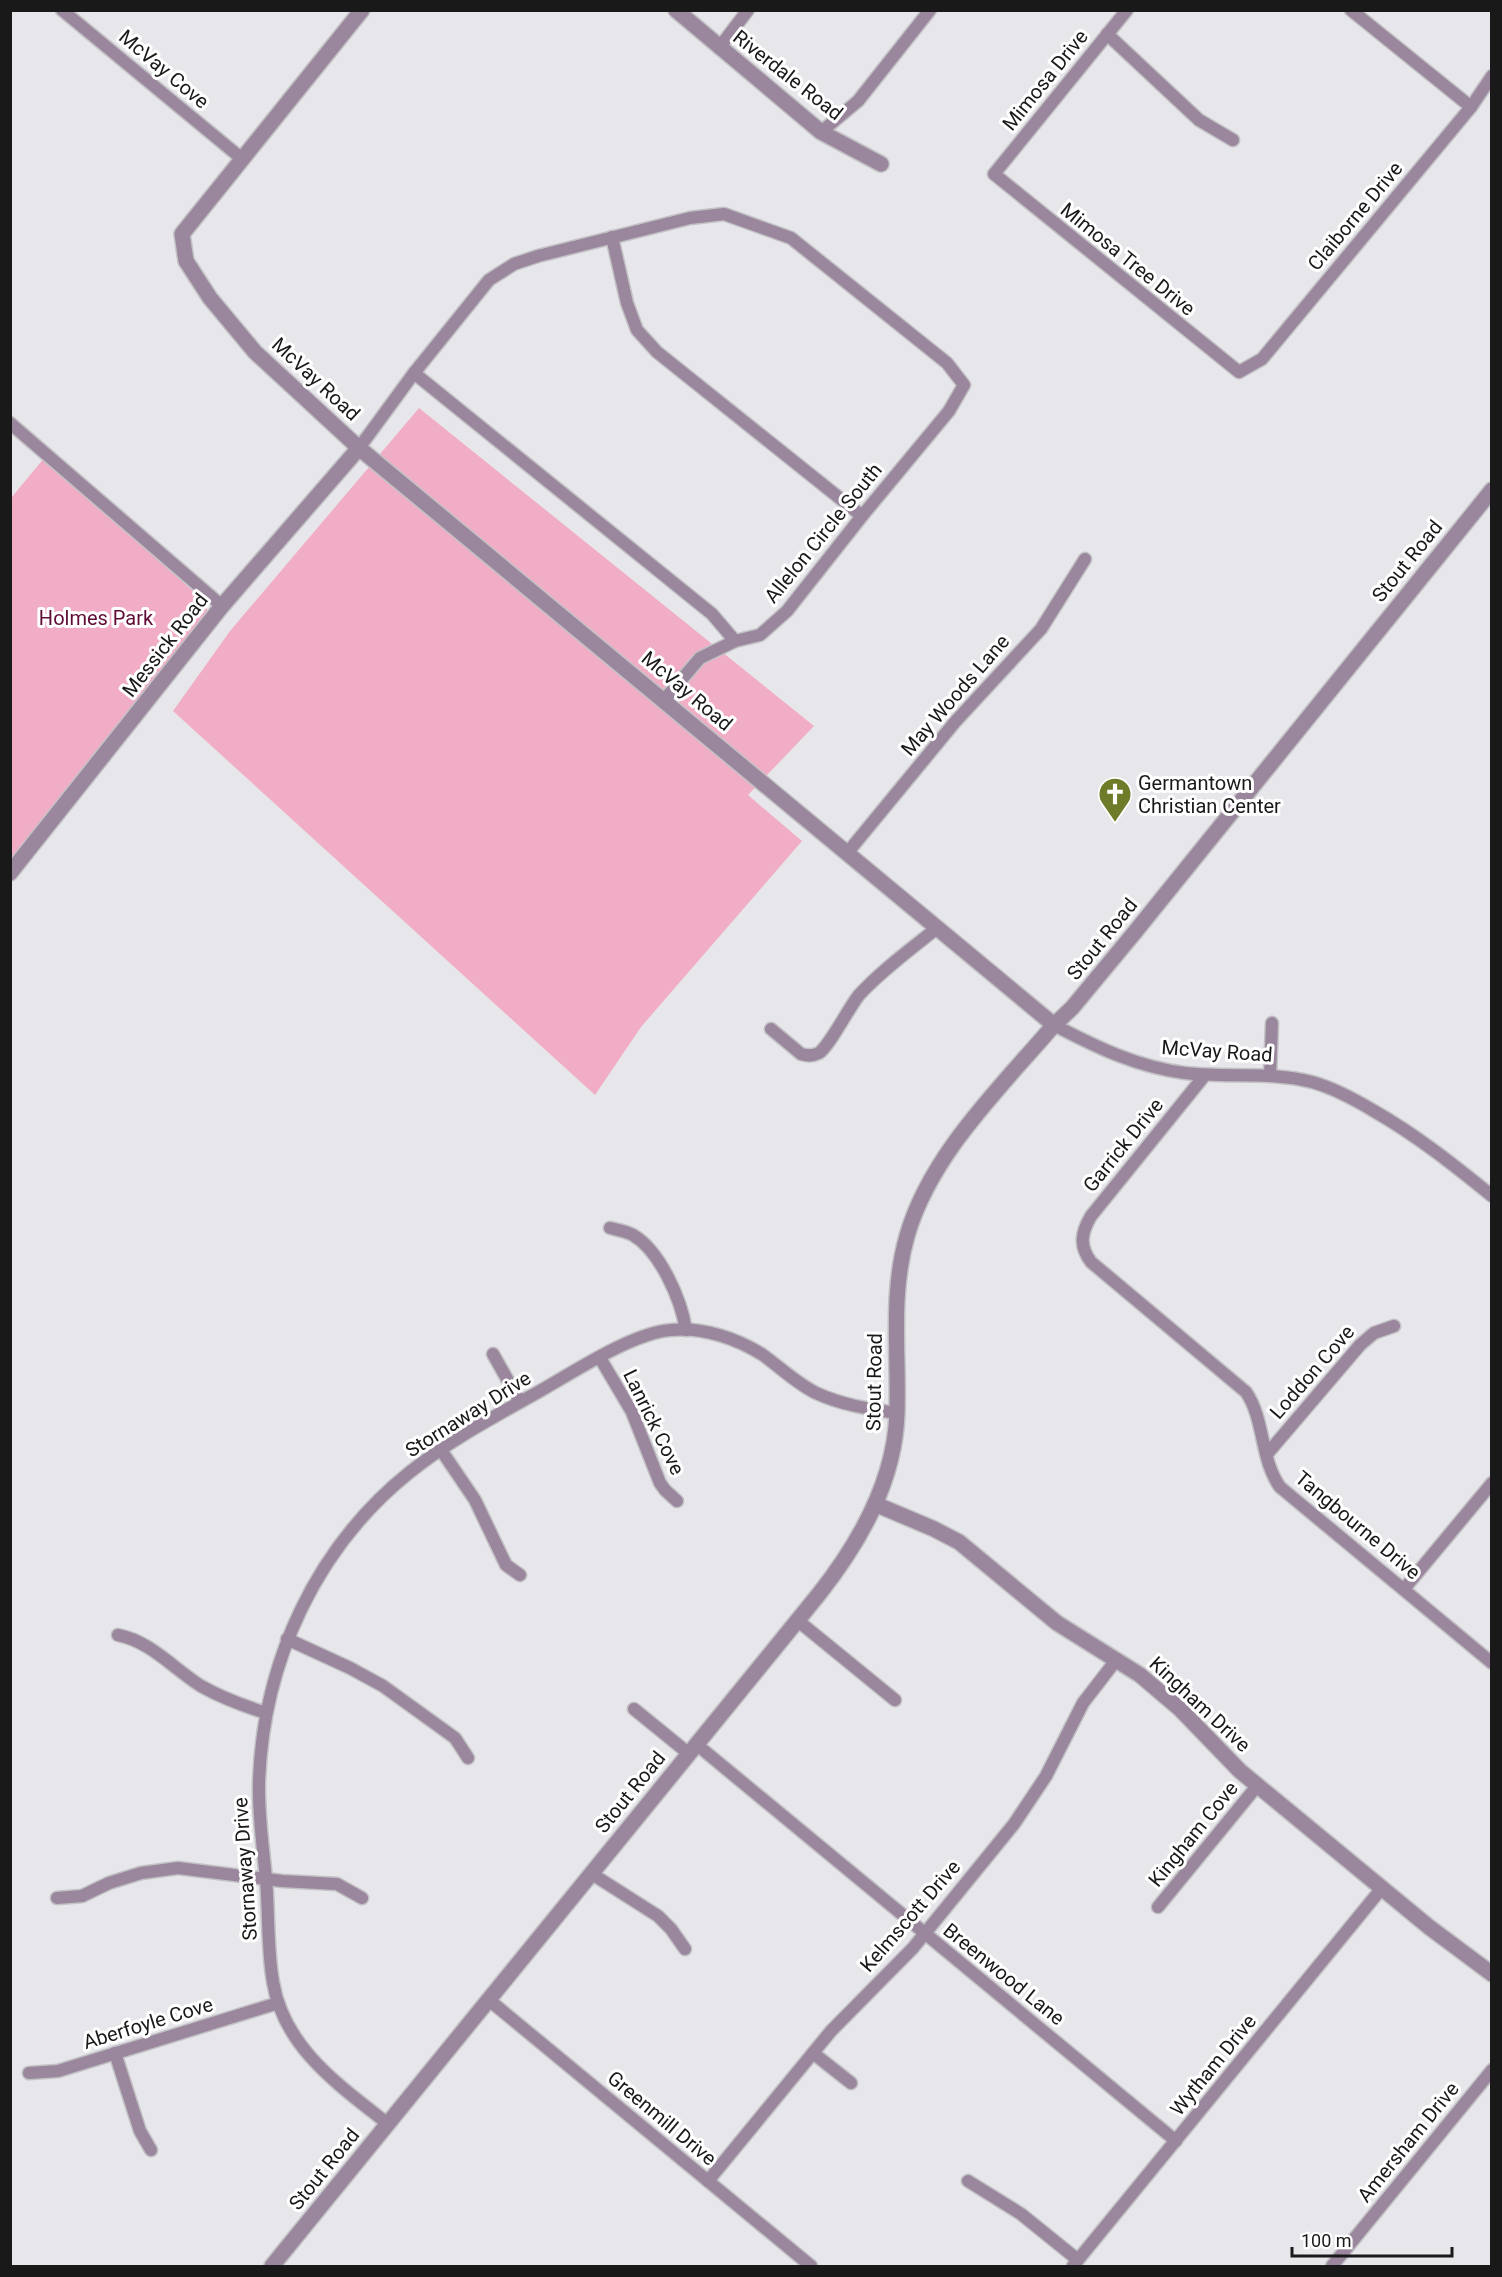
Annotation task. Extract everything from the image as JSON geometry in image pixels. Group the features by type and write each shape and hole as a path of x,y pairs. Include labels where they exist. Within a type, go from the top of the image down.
{"street":[{"name":"McVay Cove","path":"62,10 242,158"},
{"name":"McVay Road","path":"362,10 182,234 186,261 210,298 255,352 359,448 1054,1024 1112,1054 1152,1068 1205,1075 1270,1076 1311,1082 1342,1093 1429,1146 1491,1196"},
{"name":"Riverdale Road","path":"675,10 821,132 881,164"},
{"path":"719,48 748,10"},
{"path":"821,132 858,101 930,10"},
{"name":"Mimosa Drive","path":"994,174 1126,10"},
{"path":"1352,10 1471,107"},
{"path":"1107,34 1198,120 1233,140"},
{"name":"Claiborne Drive","path":"1239,372 1262,359 1471,107 1491,76"},
{"name":"Mimosa Tree Drive","path":"994,174 1239,372"},
{"name":"Allelon Circle South","path":"612,237 690,218 724,214 792,238 947,363 964,385 949,411 862,516 787,612 760,635 735,641 700,658 664,700"},
{"path":"359,448 414,373 489,280 514,264 612,237 627,303 637,330 657,352 862,516"},
{"path":"414,373 712,614 735,641"},
{"path":"10,423 222,606"},
{"name":"Messick Road","path":"10,873 222,606 359,448"},
{"name":"Stout Road","path":"272,2266 592,1874 851,1550 875,1504 892,1452 897,1413 897,1285 907,1235 925,1189 951,1148 1054,1024 1072,1008 1135,932 1491,490"},
{"name":"May Woods Lane","path":"848,852 955,722 1041,629 1085,559"},
{"path":"771,1029 801,1054 807,1056 818,1053 827,1043 848,1009 865,989 937,928"},
{"path":"1270,1076 1272,1023"},
{"name":"Garrick Drive","path":"1082,1245 1082,1236 1091,1216 1205,1075"},
{"path":"610,1228 632,1234 655,1257 680,1302 686,1330"},
{"name":"Tangbourne Drive","path":"1082,1245 1091,1262 1246,1392 1252,1404 1274,1478 1280,1487 1491,1663"},
{"name":"Loddon Cove","path":"1267,1454 1367,1338 1394,1326"},
{"name":"Stornaway Drive","path":"388,2124 309,2058 291,2031 278,2003 271,1969 259,1803 266,1713 272,1683 287,1639 317,1581 356,1525 393,1486 441,1450 520,1402 640,1337 670,1330 714,1334 740,1343 764,1356 801,1385 816,1393 847,1404 897,1413"},
{"path":"493,1354 520,1402"},
{"name":"Lanrick Cove","path":"600,1358 635,1419 660,1483 677,1501"},
{"path":"441,1450 475,1500 506,1565 520,1575"},
{"path":"1404,1589 1491,1483"},
{"name":"Kingham Drive","path":"875,1504 959,1542 1057,1623 1117,1659 1180,1709 1225,1757 1257,1786 1429,1927 1491,1974"},
{"path":"797,1620 895,1700"},
{"path":"118,1635 137,1640 187,1677 214,1693 266,1713"},
{"path":"287,1639 383,1686 455,1737 468,1758"},
{"name":"Kelmscott Drive","path":"708,2181 847,2013 899,1963 925,1934 1032,1800 1075,1716 1117,1659"},
{"name":"Breenwood Lane","path":"634,1709 692,1749 925,1934 1176,2141"},
{"name":"Kingham Cove","path":"1158,1907 1257,1786"},
{"path":"57,1898 81,1896 130,1875 168,1869 266,1877 282,1881 337,1884 362,1898"},
{"path":"592,1874 658,1916 671,1929 685,1949"},
{"name":"Wytham Drive","path":"1076,2263 1382,1888"},
{"name":"Greenmill Drive","path":"489,2000 811,2266"},
{"name":"Aberfoyle Cove","path":"29,2073 58,2071 278,2003"},
{"path":"114,2053 140,2131 151,2150"},
{"path":"813,2053 851,2083"},
{"name":"Amersham Drive","path":"1332,2266 1491,2070"},
{"path":"968,2181 1021,2214 1076,2263"}],"green space":[{"path":"419,408 814,726 748,795 802,841 641,1027 595,1095 173,711 230,631"},
{"name":"Holmes Park","path":"45,457 206,603 208,616 11,863 11,498"}],"place":[{"name":"Germantown Christian Center","path":"1115,823"}]}
